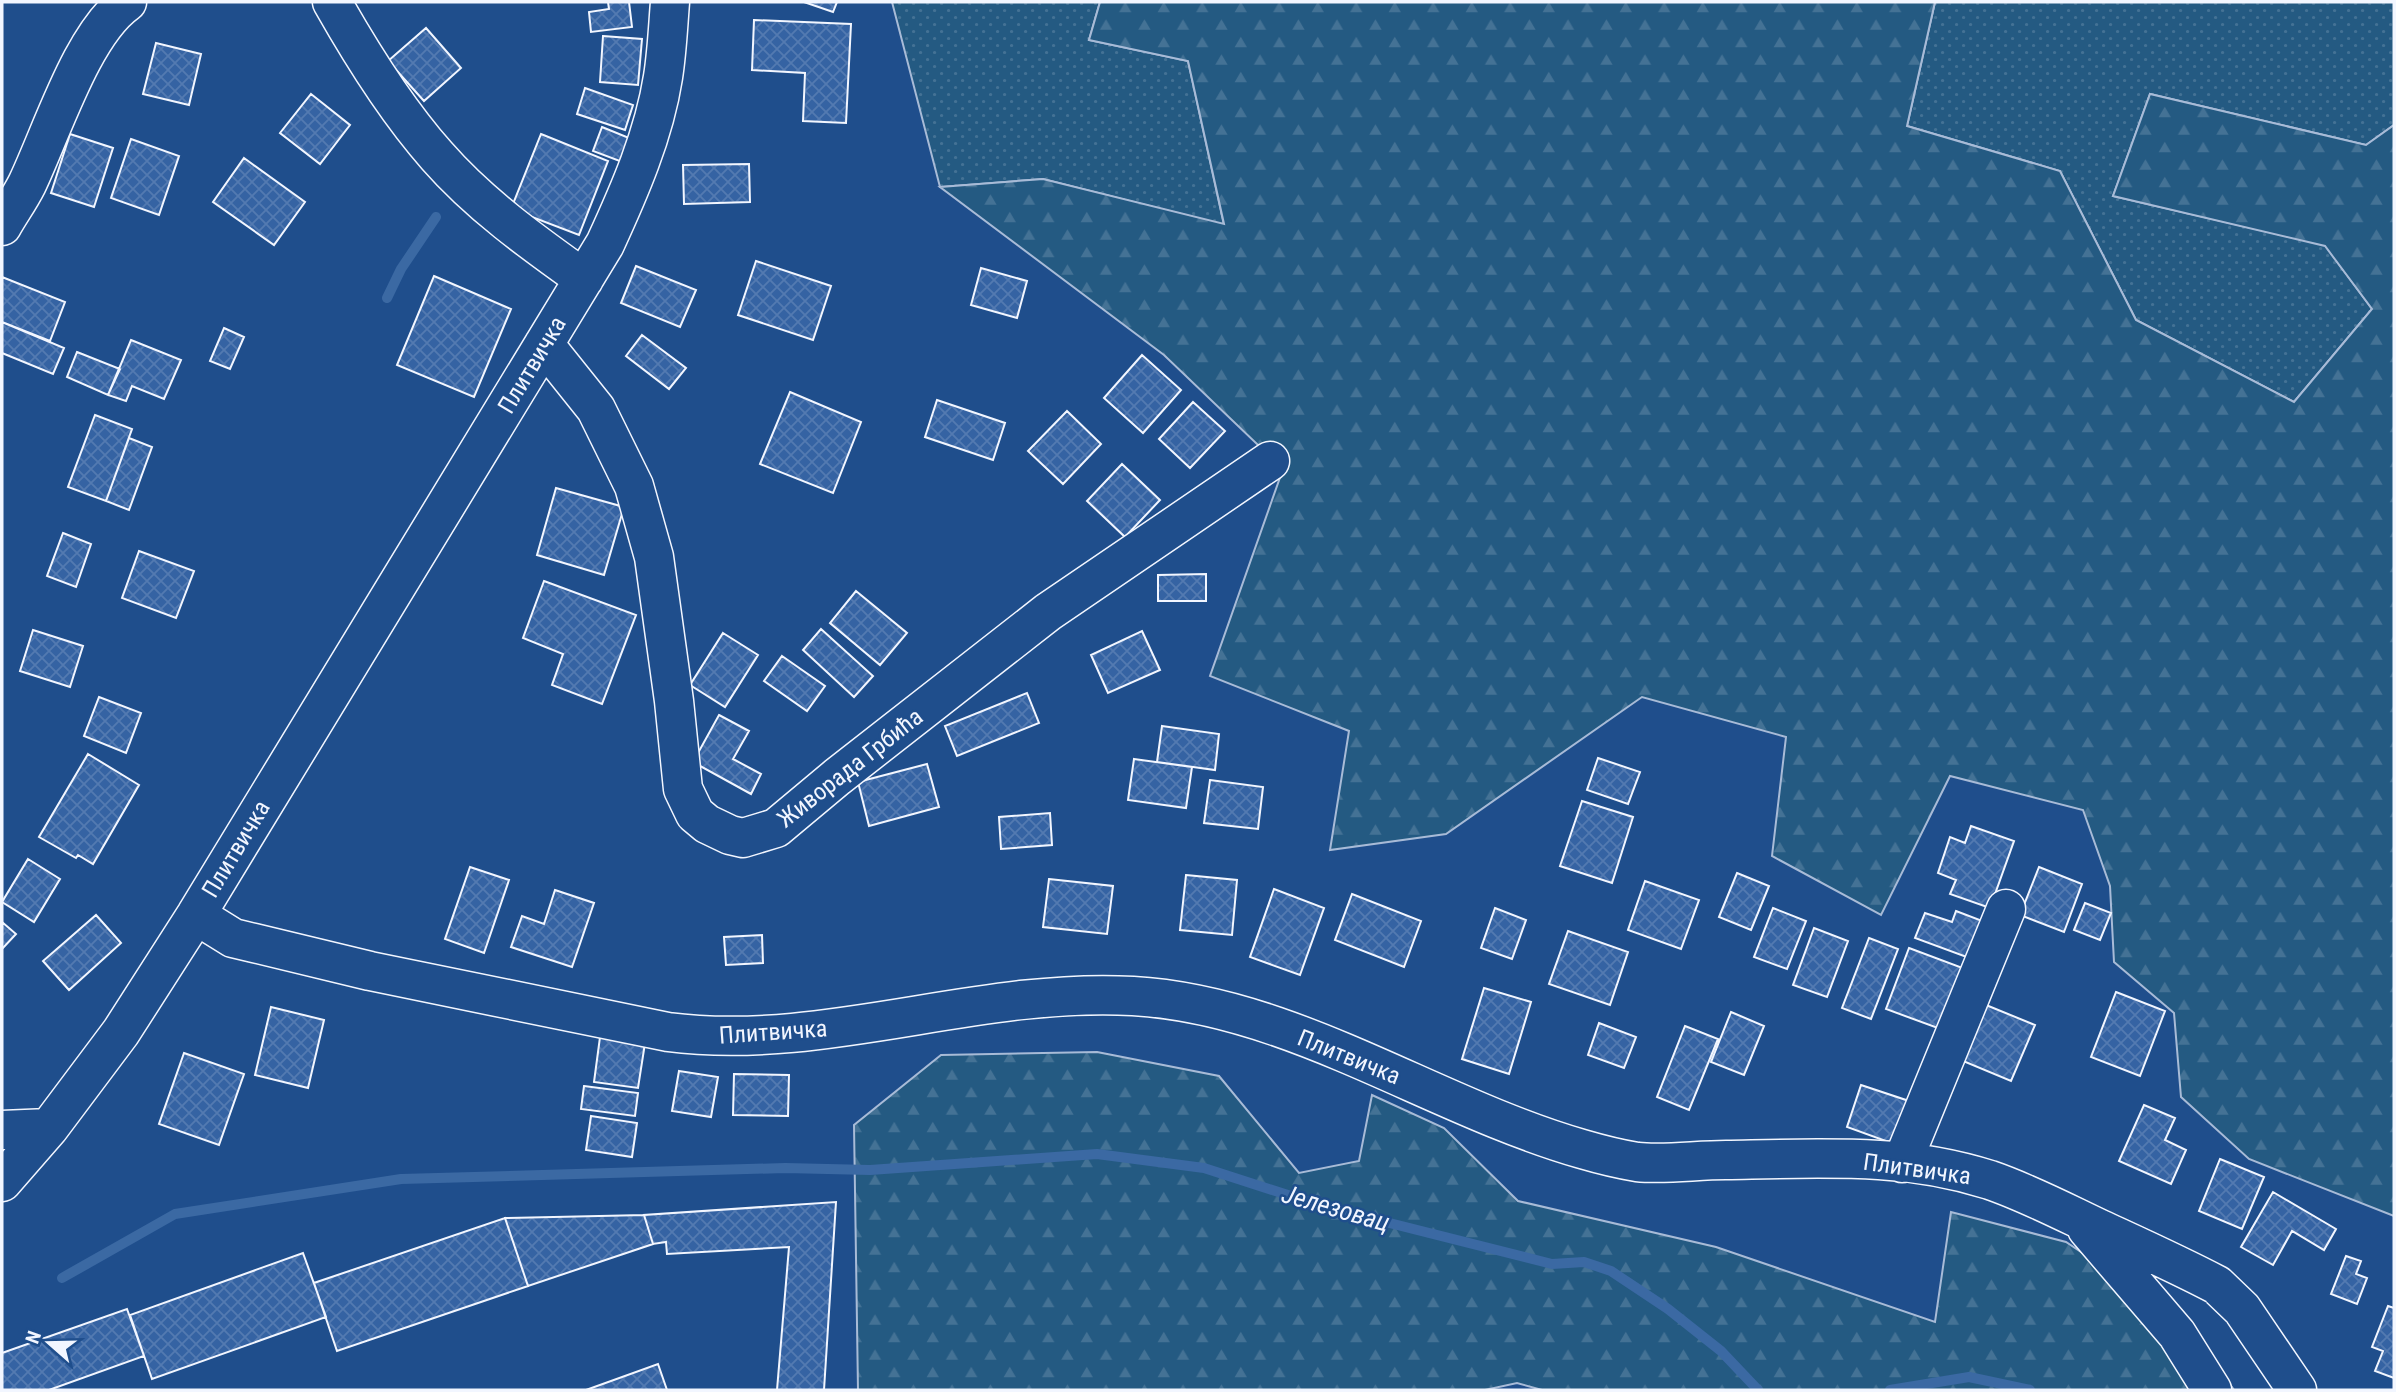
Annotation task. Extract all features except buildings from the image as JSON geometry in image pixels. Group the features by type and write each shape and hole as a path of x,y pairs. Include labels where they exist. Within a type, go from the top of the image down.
{"street":[{"path":"2,226 26,186 95,36 112,13 127,2"},
{"path":"332,2 412,126 438,158 514,229 584,279"},
{"name":"Плитвичка","path":"670,2 663,79 646,143 605,244 196,915 233,938 357,968 668,1032 702,1036 741,1037 789,1033 985,1004 1037,1000 1131,996 1179,1001 1251,1018 1343,1053 1493,1118 1582,1149 1636,1162 1882,1160 1957,1171 1992,1181 2217,1285 2242,1309 2297,1390"},
{"name":"Живорада Грбића","path":"544,344 596,409 634,486 654,557 683,789 695,814 707,824 743,838 776,828 1048,612 1270,461"},
{"path":"1902,1163 2006,909"},
{"path":"2,1182 49,1128 121,1032 196,915"},
{"path":"2,1130 49,1128"},
{"path":"2078,1219 2177,1334 2212,1390"}],"green space":[{"path":"892,2 1100,2 1089,40 1188,61 1224,225 1043,179 940,187"},
{"path":"1100,2 1935,2 1907,126 2060,171 2136,320 2294,402 2372,309 2325,246 2113,196 2150,94 2366,145 2394,125 2394,1216 2249,1159 2181,1097 2174,1013 2114,962 2110,886 2083,810 1950,776 1881,915 1772,856 1786,737 1642,697 1446,834 1330,850 1349,731 1210,676 1283,469 1164,355 940,187 1043,179 1224,224 1188,61 1089,40"},
{"path":"1935,2 2394,2 2394,125 2366,145 2150,94 2113,196 2325,245 2372,309 2294,402 2136,320 2060,171 1907,126"},
{"path":"1097,1052 1219,1076 1299,1173 1359,1161 1372,1095 1444,1128 1518,1201 1716,1247 1935,1322 1951,1212 2066,1242 2186,1322 2234,1390 1542,1390 1517,1383 1485,1390 858,1390 854,1125 941,1055"}],"waterway":[{"path":"387,298 401,269 436,217"},
{"name":"Јелезовац","path":"62,1278 175,1214 401,1179 785,1168 870,1170 1097,1154 1204,1168 1322,1206 1552,1264 1584,1262 1611,1271 1668,1309 1721,1351 1758,1390"},
{"name":"Јелезовац","path":"1890,1390 1969,1377 2030,1390"}]}
